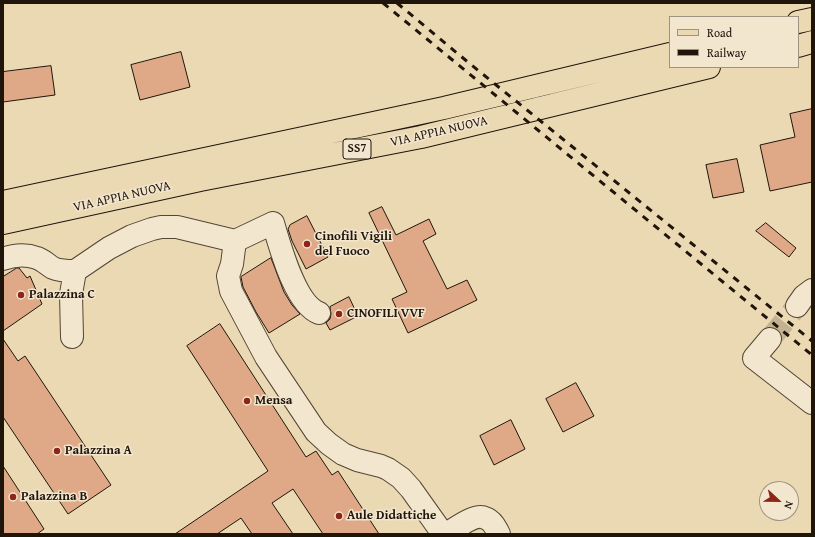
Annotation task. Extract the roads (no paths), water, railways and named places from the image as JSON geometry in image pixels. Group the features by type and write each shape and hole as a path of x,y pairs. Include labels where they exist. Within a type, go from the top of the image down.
{"main road":[{"path":"799,22 812,19"},
{"path":"799,46 812,42"},
{"name":"VIA APPIA NUOVA","path":"3,202 444,108 669,54"},
{"name":"VIA APPIA NUOVA","path":"3,224 200,180 422,137 705,68"}],"street":[{"path":"3,259 20,255 29,256 42,260 53,268 75,271 120,242 143,232 161,227 177,227 235,241 273,223 286,266 301,296 315,311 319,313"},
{"path":"235,241 232,264 228,276 231,291 266,357 316,432 328,444 343,454 357,460 381,466 401,478 450,533 475,518 484,517 492,524 499,534"},
{"path":"72,336 71,294 75,271"},
{"path":"797,306 804,296 812,290"},
{"path":"770,339 754,358 812,403"}],"tunnel":[{"path":"770,339 797,306"}],"railway":[{"path":"383,3 812,355"},
{"path":"397,3 812,341"}],"place":[{"name":"Cinofili Vigili del Fuoco","path":"307,244"},
{"name":"Palazzina C","path":"21,295"},
{"name":"CINOFILI VVF","path":"339,314"},
{"name":"Mensa","path":"247,401"},
{"name":"Palazzina A","path":"57,451"},
{"name":"Palazzina B","path":"13,497"},
{"name":"Aule Didattiche","path":"339,516"}]}
